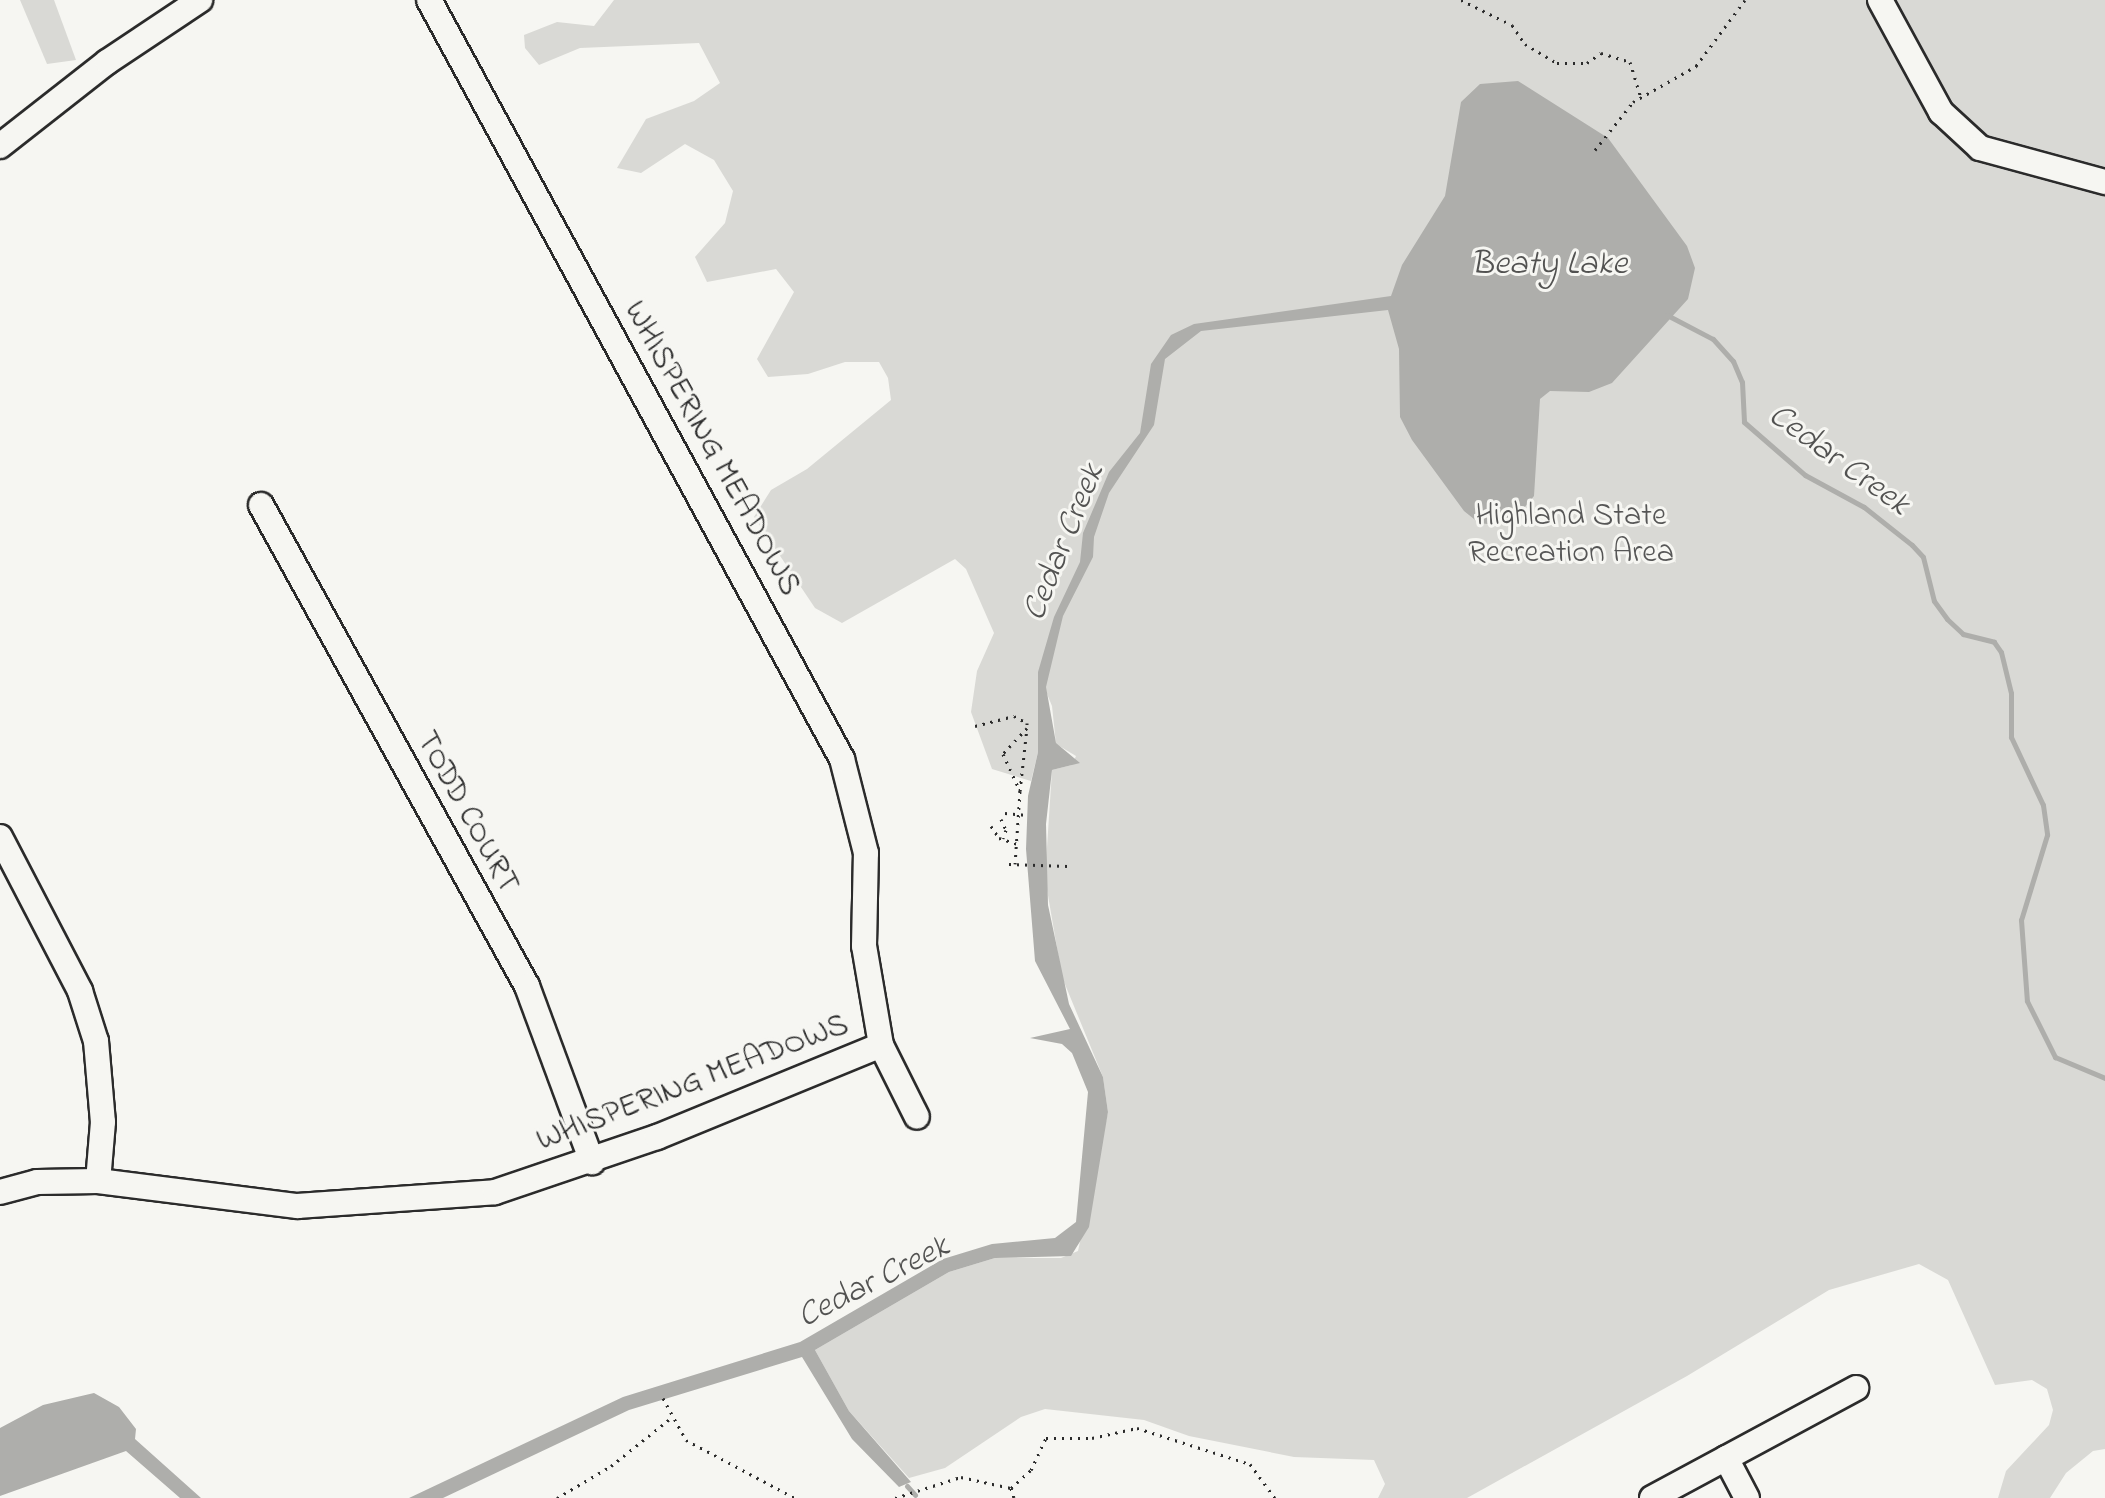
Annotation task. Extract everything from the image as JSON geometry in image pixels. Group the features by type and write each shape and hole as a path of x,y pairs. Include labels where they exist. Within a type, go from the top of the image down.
{"street":[{"path":"0,146 107,62 200,0"},
{"name":"WHISPERING MEADOWS","path":"0,1192 37,1182 98,1181 297,1206 495,1192 592,1162 881,1045 864,946 866,853 842,759 429,0"},
{"path":"1880,0 1941,112 1980,148 2105,182"},
{"name":"TODD COURT","path":"261,505 527,986 592,1162"},
{"path":"0,837 80,991 96,1041 103,1122 98,1181"},
{"path":"881,1045 917,1117"},
{"path":"1652,1498 1856,1388"},
{"path":"1726,1458 1747,1498"}],"path":[{"path":"1461,0 1512,25 1525,44 1557,63 1587,63 1601,53 1630,62 1641,97"},
{"path":"1595,150 1622,111 1696,66 1745,0"},
{"path":"975,726 1014,716 1023,717 1027,728 1020,791 1018,864"},
{"path":"1020,791 1003,754 1027,728"},
{"path":"1005,813 1028,815"},
{"path":"1001,819 1006,830 1003,838"},
{"path":"991,826 1003,838 1017,844"},
{"path":"1009,864 1068,866"},
{"path":"663,1398 671,1418 686,1440 795,1498"},
{"path":"557,1498 611,1466 671,1418"},
{"path":"1011,1488 1031,1470 1046,1438 1092,1438 1137,1428 1250,1464 1275,1498"},
{"path":"895,1498 961,1477 1011,1488"},
{"path":"1011,1488 1014,1498"}],"green space":[{"path":"20,0 54,0 76,60 47,64"},
{"name":"Highland State Recreation Area","path":"614,0 2105,0 2105,1449 2093,1451 2066,1473 2050,1498 1998,1498 2006,1471 2049,1425 2053,1410 2047,1389 2032,1380 1995,1385 1948,1280 1919,1264 1829,1290 1687,1376 1467,1498 1378,1498 1385,1484 1374,1460 1294,1457 1189,1436 1144,1420 1045,1409 1021,1417 945,1468 909,1478 849,1411 815,1350 949,1272 995,1258 1061,1258 1078,1251 1108,1112 1103,1077 1062,977 1045,878 1052,770 1072,765 1076,756 1056,744 1052,706 1038,672 1038,752 1031,781 992,769 971,712 977,671 994,633 966,569 955,559 842,623 815,608 754,517 771,490 807,469 891,400 888,378 879,362 845,362 808,374 768,377 757,359 794,292 776,269 707,282 695,257 725,223 733,191 714,160 685,144 641,173 617,168 646,119 694,101 720,83 699,43 580,48 539,65 525,48 524,35 557,22 594,26"}],"water":[{"name":"Beaty Lake","path":"1518,81 1608,138 1687,246 1695,268 1688,299 1612,383 1589,392 1550,391 1540,399 1534,496 1514,520 1496,525 1479,523 1464,511 1412,440 1400,417 1399,349 1388,310 1201,331 1165,359 1154,425 1109,493 1094,537 1093,557 1063,616 1046,687 1056,743 1080,763 1052,770 1046,824 1048,905 1069,1004 1103,1077 1108,1112 1089,1227 1071,1256 995,1258 949,1272 815,1350 849,1411 911,1482 899,1487 852,1439 802,1357 629,1410 443,1498 409,1498 623,1397 800,1342 943,1259 992,1244 1055,1238 1076,1222 1088,1092 1072,1053 1062,1044 1030,1038 1070,1029 1035,961 1026,849 1028,796 1038,752 1038,672 1054,617 1080,562 1083,533 1109,472 1140,433 1151,364 1171,335 1194,324 1391,296 1402,265 1445,196 1461,102 1480,84"},
{"path":"94,1393 119,1407 136,1429 135,1439 201,1498 180,1498 126,1451 0,1496 0,1428 43,1405"}],"waterway":[{"name":"Cedar Creek","path":"1667,315 1713,339 1733,361 1742,382 1744,422 1805,475 1864,507 1912,545 1923,557 1934,601 1947,619 1963,634 1994,642 2001,652 2011,693 2011,737 2043,805 2047,835 2021,920 2027,1001 2055,1057 2105,1078"},
{"path":"907,1486 915,1495"}]}
